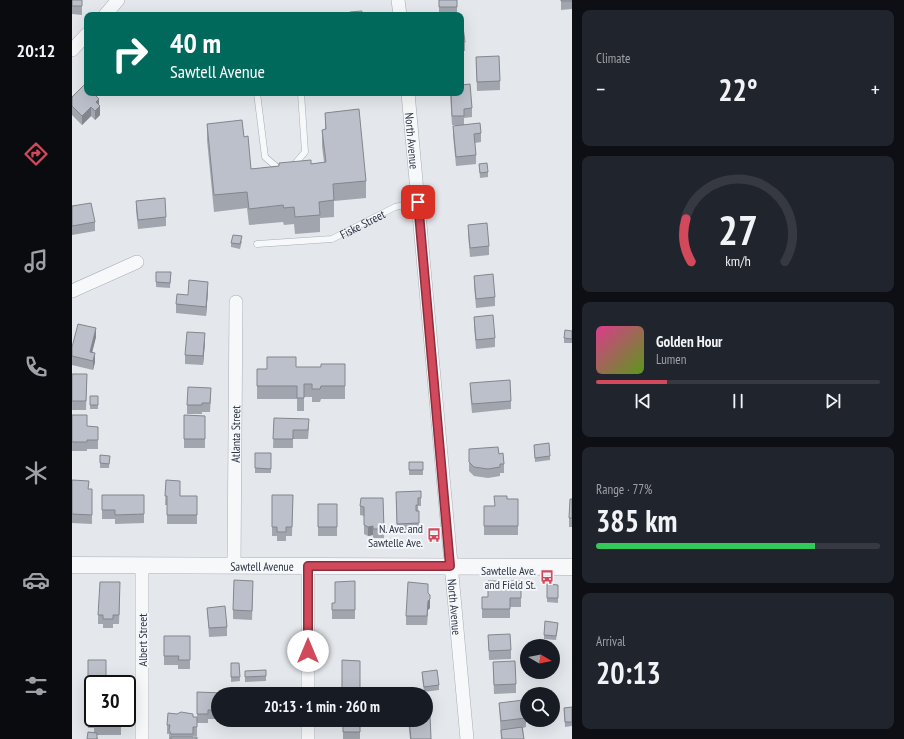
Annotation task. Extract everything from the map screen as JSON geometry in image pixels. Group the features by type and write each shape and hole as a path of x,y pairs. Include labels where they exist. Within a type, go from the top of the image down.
{"street":[{"path":"109,12 118,0"},
{"path":"398,0 400,12"},
{"path":"72,50 84,37"},
{"name":"North Avenue","path":"408,96 467,739"},
{"path":"72,291 137,262"},
{"name":"Atlanta Street","path":"234,565 236,302"},
{"name":"Sawtell Avenue","path":"72,565 572,567"},
{"name":"Albert Street","path":"142,565 142,739"},
{"path":"308,566 308,687"},
{"path":"308,727 308,739"}],"lane":[{"path":"257,96 265,157 279,169 293,166 305,152 301,96"},
{"name":"Fiske Street","path":"257,244 332,239 395,207 418,202"}],"building":[{"path":"72,0 82,0 82,6 72,6"},
{"path":"439,0 457,0 457,7 439,7"},
{"path":"572,0 572,1 561,1"},
{"path":"499,56 500,81 477,82 476,57"},
{"path":"470,84 472,108 464,109 464,116 452,116 451,96 464,96 464,85"},
{"path":"84,85 84,96 96,96 99,99 96,102 100,106 95,111 91,107 82,116 72,106 72,97"},
{"path":"359,109 366,181 333,184 334,200 319,202 320,215 295,217 294,207 284,208 283,205 249,209 247,192 214,195 207,124 242,120 244,137 248,136 251,169 279,166 279,163 311,160 311,164 326,162 322,130 326,129 325,113"},
{"path":"480,123 481,133 474,134 476,155 456,157 453,126"},
{"path":"487,163 488,172 480,173 479,164"},
{"path":"165,198 166,217 138,220 136,201"},
{"path":"91,203 95,222 72,226 72,206"},
{"path":"487,223 489,246 470,248 468,225"},
{"path":"233,235 242,236 240,244 231,243"},
{"path":"156,272 171,272 170,283 156,282"},
{"path":"493,274 495,297 476,299 474,276"},
{"path":"189,280 208,282 206,307 176,304 177,294 188,295"},
{"path":"493,315 495,338 476,340 474,317"},
{"path":"78,324 96,328 90,352 95,353 93,361 72,356 72,347"},
{"path":"565,330 572,331 572,339 564,338"},
{"path":"187,332 205,333 203,356 185,355"},
{"path":"267,357 296,357 296,367 321,367 321,364 345,364 345,386 321,386 320,389 312,389 312,384 304,384 304,398 297,398 297,386 257,386 257,369 267,369"},
{"path":"72,374 87,374 86,401 72,401"},
{"path":"510,380 511,401 472,404 470,383"},
{"path":"188,387 211,388 210,403 202,403 202,405 187,405"},
{"path":"90,396 98,396 98,405 90,405"},
{"path":"72,415 87,415 87,426 98,427 98,440 72,442"},
{"path":"184,415 205,416 205,439 184,439"},
{"path":"274,418 309,419 308,430 293,430 293,439 273,439"},
{"path":"549,443 550,456 535,458 534,445"},
{"path":"498,447 499,454 503,453 504,464 500,464 500,467 488,469 474,467 469,462 469,449"},
{"path":"255,453 271,453 271,469 255,468"},
{"path":"100,455 110,456 109,464 100,463"},
{"path":"409,462 423,462 423,470 409,470"},
{"path":"72,480 89,481 88,489 92,489 92,515 72,514"},
{"path":"166,480 180,481 180,496 197,496 197,515 167,515 167,496 165,496"},
{"path":"421,491 421,498 418,498 418,505 416,505 416,511 419,511 419,523 397,524 396,492"},
{"path":"102,495 144,495 144,514 115,515 115,510 102,510"},
{"path":"272,495 293,495 292,527 286,527 286,532 277,532 277,527 272,527"},
{"path":"494,496 507,496 507,499 518,499 518,526 484,526 484,506 495,506"},
{"path":"361,498 383,498 384,529 373,529 373,526 368,527 364,525 364,507 360,506"},
{"path":"570,499 572,499 572,518 569,518"},
{"path":"318,504 337,504 337,527 318,527"},
{"path":"234,580 253,581 252,611 233,610"},
{"path":"355,581 355,610 332,610 332,603 335,603 335,582"},
{"path":"488,581 521,581 521,598 510,598 510,609 482,609 482,597 488,597"},
{"path":"100,582 120,582 119,615 113,615 113,619 103,619 103,615 98,615"},
{"path":"408,582 428,584 430,599 428,601 427,616 406,616"},
{"path":"547,584 558,585 558,598 547,598"},
{"path":"225,606 227,627 209,628 207,608"},
{"path":"545,621 558,623 556,636 544,635"},
{"path":"510,634 511,650 489,651 488,635"},
{"path":"164,636 190,636 190,660 178,660 179,656 164,656"},
{"path":"88,660 106,660 106,675 88,675"},
{"path":"342,660 360,661 360,687 342,687"},
{"path":"515,661 516,684 494,685 493,662"},
{"path":"231,663 239,663 240,677 231,677"},
{"path":"266,670 266,676 245,677 245,671"},
{"path":"437,670 439,685 424,687 422,672"},
{"path":"197,692 211,693 211,710 208,710 208,714 197,714"},
{"path":"520,700 520,719 501,721 499,703"},
{"path":"572,707 572,722 565,722 564,708"},
{"path":"181,712 193,714 193,717 197,717 197,727 193,727 193,734 171,734 169,730 170,725 167,725 168,713 177,714"},
{"path":"343,727 360,727 360,732 343,732"},
{"path":"410,727 430,727 431,739 411,739"},
{"path":"522,727 524,739 502,739 501,730"},
{"path":"88,732 97,733 97,739 87,739"},
{"path":"171,737 197,737 197,739 171,739"}],"place":[{"name":"N. Ave. and Sawtelle Ave.","path":"434,535"},
{"name":"Sawtelle Ave. and Field St.","path":"547,577"}],"route":[{"path":"308,651 308,566 450,566 418,202"}]}
